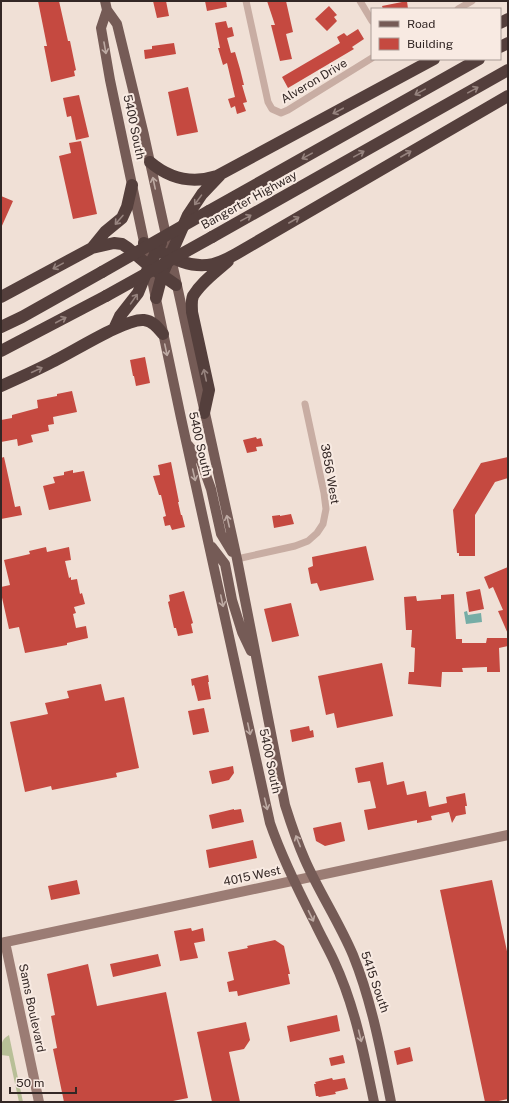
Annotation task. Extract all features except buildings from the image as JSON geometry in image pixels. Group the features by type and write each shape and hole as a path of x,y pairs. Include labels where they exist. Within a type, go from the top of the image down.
{"highway":[{"path":"150,162 171,176 190,180 208,178 225,172 432,60"},
{"name":"Bangerter Highway","path":"1,327 22,317 477,60"},
{"name":"Bangerter Highway","path":"1,351 106,296 508,70"},
{"path":"144,243 171,258 192,264 212,264 236,254 508,96"},
{"path":"156,298 162,276 171,258 181,228 195,203 209,186 225,172"},
{"path":"92,248 105,232 122,218 127,207 132,185"},
{"path":"114,329 120,316 138,293 149,266 166,235"},
{"path":"1,297 92,248 107,244 122,244 134,252 162,276 176,285"},
{"path":"204,413 209,390 192,312 193,297 206,280 236,254"},
{"path":"1,386 52,362 114,329 134,321 143,320 154,324 163,334"}],"main road":[{"name":"5400 South","path":"106,6 117,24 150,162 237,559 285,805 294,832 313,877"},
{"name":"5400 South","path":"106,6 101,28 110,80 186,442 270,823 285,863 294,881"},
{"path":"186,442 201,461 211,489 221,534 237,559"},
{"path":"209,544 225,564 232,600 242,632 257,663"},
{"name":"5415 South","path":"313,877 352,955 366,994 374,1019 391,1102"},
{"path":"294,881 334,961 345,987 355,1015 374,1102"}],"street":[{"name":"Alveron Drive","path":"246,1 268,102 272,109 281,113 371,59"},
{"path":"360,1 371,19"},
{"path":"459,8 468,2"},
{"name":"3856 West","path":"237,559 295,546 308,541 323,524 326,509 324,493 305,404"},
{"name":"4015 West","path":"3,943 508,836"},
{"name":"Sams Boulevard","path":"3,943 39,1102"}],"green space":[{"path":"9,1035 23,1102 19,1102 9,1056 1,1055 1,1046 3,1041"}],"water":[{"path":"467,611 468,615 481,613 482,622 466,624 464,612"}]}
